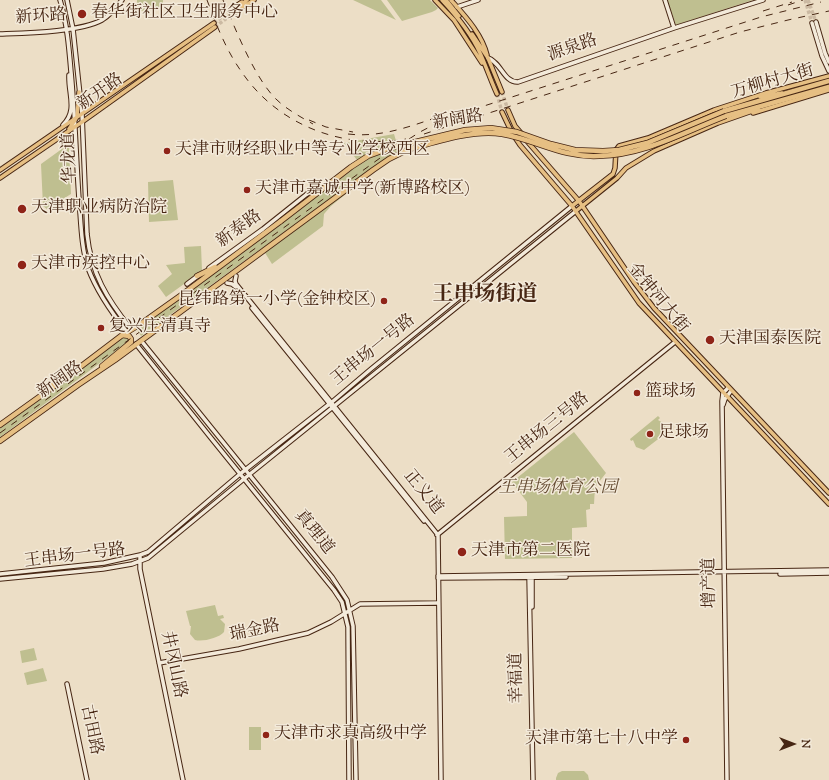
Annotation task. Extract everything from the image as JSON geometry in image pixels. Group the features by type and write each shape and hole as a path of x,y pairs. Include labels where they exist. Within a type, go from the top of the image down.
{"highway":[{"name":"万柳村大街","path":"724,111 829,81"},
{"name":"万柳村大街","path":"726,116 796,95 829,87"},
{"name":"新阔路","path":"246,247 356,164 377,152 390,148 465,130 491,128 517,132 551,144 575,150 619,150 647,143 724,111"},
{"name":"新阔路","path":"0,441 115,360 335,197 389,159 407,150 468,135 487,133 501,134 565,153 613,156 646,149 726,116"},
{"path":"0,425 246,247"},
{"path":"198,276 209,271 233,254 246,247"},
{"path":"95,373 115,354 131,342 129,336 121,336"}],"main road":[{"path":"60,0 67,29 76,119 82,244 86,261 99,293 108,308 129,331"},
{"name":"华龙道","path":"67,0 73,29 82,114 87,234 91,258 96,274 106,294 129,331"},
{"name":"新环路","path":"0,34 80,28 100,20 116,9 122,0"},
{"path":"234,11 247,1 254,0"},
{"path":"435,0 454,20 485,66"},
{"path":"442,0 464,26 482,53 488,58"},
{"path":"446,0 465,23 482,53 485,66 497,94"},
{"path":"451,0 482,42 502,92"},
{"path":"457,7 478,0"},
{"path":"665,0 674,28"},
{"name":"源泉路","path":"488,58 496,62 510,80 518,82 674,28 763,0"},
{"path":"829,62 814,22 822,56 829,71"},
{"name":"新开路","path":"0,170 214,25 82,122 0,178"},
{"path":"60,128 69,120 71,114 69,78 71,66"},
{"path":"572,206 613,174 615,168 616,150 619,146 648,138 707,113 771,91 829,76"},
{"path":"746,114 765,110 829,90"},
{"path":"62,136 76,119 79,92"},
{"path":"748,99 784,93"},
{"path":"576,211 617,178 626,168 654,151 711,126 796,95"},
{"name":"金钟河大街","path":"508,110 519,131 579,201 630,276 654,308 728,388 829,493"},
{"name":"金钟河大街","path":"502,112 512,133 520,145 566,197 639,303 829,504"},
{"path":"566,197 571,197 571,192"},
{"name":"新泰路","path":"187,284 258,233 307,194"},
{"name":"王串场一号路","path":"0,579 104,569 140,562 152,556 332,405 371,368 572,206"},
{"name":"王串场一号路","path":"129,558 151,550 240,474 245,468 246,470 332,405 576,211"},
{"name":"正义道","path":"236,276 236,284 332,405"},
{"name":"正义道","path":"227,283 234,285 437,535 440,780"},
{"name":"王串场三号路","path":"437,535 675,342"},
{"name":"真理道","path":"143,343 339,586 347,600 353,626 356,780"},
{"name":"真理道","path":"136,344 334,590 342,602 348,634 349,780"},
{"path":"47,391 60,374"},
{"path":"725,395 728,388"},
{"path":"725,395 732,391"},
{"name":"增产道","path":"725,395 722,401 722,434 728,780"},
{"path":"319,410 332,405 341,416 331,411 322,415"},
{"name":"王串场一号路","path":"246,470 252,462"},
{"name":"王串场一号路","path":"250,474 257,468"},
{"name":"王串场一号路","path":"0,574 117,561 140,555"},
{"name":"井冈山路","path":"140,555 140,562 159,663 183,780"},
{"path":"438,566 442,572 448,576"},
{"path":"438,577 829,572"},
{"name":"幸福道","path":"531,576 534,780"},
{"name":"正义道","path":"438,577 437,603 440,780"},
{"name":"瑞金路","path":"159,663 239,649 295,637 308,633 331,622 360,604 437,603"},
{"name":"古田路","path":"67,684 87,780"}],"green space":[{"path":"137,0 163,0 163,4 156,10 137,11"},
{"path":"353,0 381,0 396,20"},
{"path":"387,0 430,0 438,8 432,12 402,21"},
{"path":"667,0 753,0 676,25"},
{"path":"394,134 399,151 331,206 324,214 323,226 272,264 262,248 141,336 137,329 207,279 360,164 344,143"},
{"path":"66,146 69,147 71,194 47,209 43,206 41,164"},
{"path":"173,180 178,220 149,222 148,182"},
{"path":"201,246 202,271 166,297 158,286 172,274 166,265 185,263 184,247"},
{"path":"127,336 130,340 127,343 0,437 0,428 62,384 122,337"},
{"path":"658,416 660,418 658,420 665,424 666,433 644,450 636,447 633,440 631,441 630,439"},
{"name":"王串场体育公园","path":"574,432 606,473 595,487 594,504 590,504 590,509 586,510 587,527 572,528 572,558 505,559 504,517 527,516 527,502 512,482"},
{"path":"215,605 218,616 223,615 224,618 220,619 225,624 224,632 211,639 195,640 190,634 191,626 186,611"},
{"path":"34,648 37,660 22,663 20,651"},
{"path":"43,668 47,681 27,685 24,673"},
{"path":"249,727 261,727 261,750 249,750"},
{"path":"562,771 584,771 588,775 589,780 556,780 558,773"}],"tunnel":[{"path":"805,0 812,23"},
{"path":"808,0 816,22"},
{"path":"214,23 233,8"},
{"path":"215,27 235,12"},
{"path":"502,92 508,110"},
{"path":"497,94 502,112"}],"railway":[{"path":"207,0 222,37 236,63 256,90 273,106 292,119 313,129 336,137 359,141 406,139"},
{"path":"223,0 251,63 265,86 273,96 292,112 313,124"},
{"path":"788,5 803,0"},
{"path":"763,11 792,2"},
{"path":"0,433 387,153 439,122 459,114 761,17 821,2"},
{"path":"424,134 740,32 829,11"},
{"path":"348,134 360,135 384,133 441,116"},
{"path":"309,120 326,127 353,132"}],"place":[{"name":"春华街社区卫生服务中心","path":"82,14"},
{"name":"天津市财经职业中等专业学校西区","path":"167,151"},
{"name":"天津市嘉诚中学(新博路校区)","path":"247,190"},
{"name":"天津职业病防治院","path":"22,209"},
{"name":"天津市疾控中心","path":"22,265"},
{"name":"昆纬路第一小学(金钟校区)","path":"384,301"},
{"name":"复兴庄清真寺","path":"101,328"},
{"name":"天津国泰医院","path":"710,340"},
{"name":"篮球场","path":"637,393"},
{"name":"足球场","path":"650,434"},
{"name":"天津市第二医院","path":"462,552"},
{"name":"天津市求真高级中学","path":"266,735"},
{"name":"天津市第七十八中学","path":"686,740"}],"district":[{"name":"王串场街道","path":"485,296"}]}
